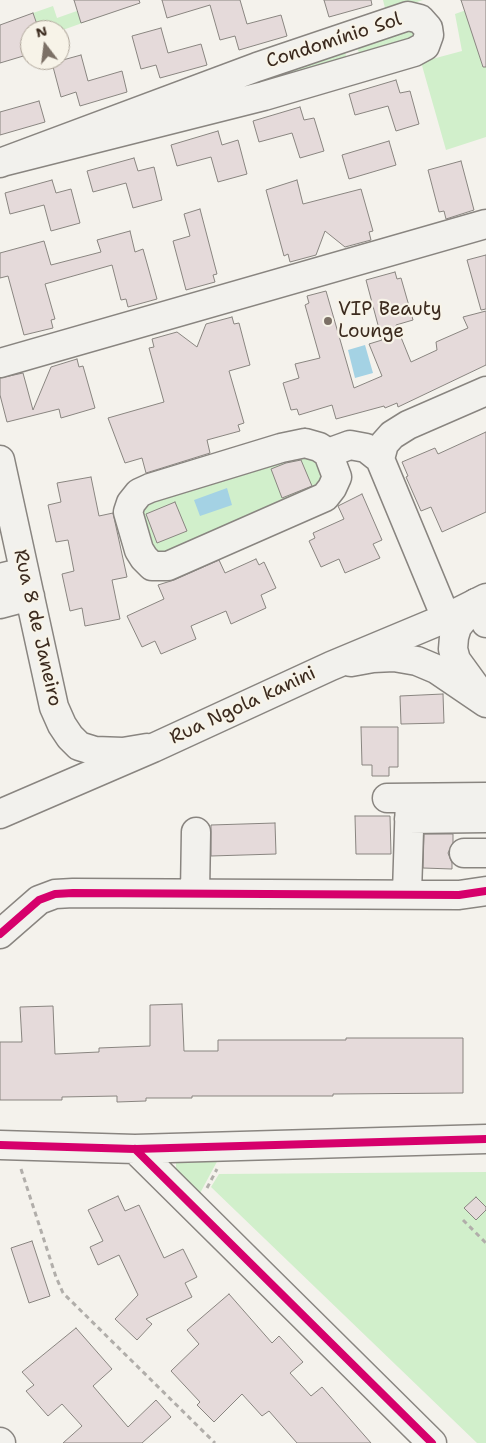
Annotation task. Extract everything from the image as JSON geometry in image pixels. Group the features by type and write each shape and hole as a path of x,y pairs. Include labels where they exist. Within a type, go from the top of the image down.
{"street":[{"name":"Condomínio Sol","path":"408,16 420,19 428,28 428,41 420,50 264,96 1,163 257,67 408,16"},
{"name":"Condomínio Sol","path":"257,67 267,68 271,71 275,80 272,90 264,96"},
{"path":"0,363 486,224"},
{"path":"380,458 384,444 392,435 408,425 486,391"},
{"path":"328,452 337,477 332,488 325,496 168,566 152,566 139,550 128,512 131,503 144,490 292,445 305,443 328,452 350,445 366,448 380,458 446,618"},
{"name":"Rua 8 de Janeiro","path":"0,460 18,582 54,707 62,726 79,746 95,751 123,752 152,748"},
{"path":"0,604 18,582"},
{"path":"330,666 374,658 394,657 417,661 436,668 486,703 456,660 453,649 457,627 483,608"},
{"name":"Rua Ngola kanini","path":"0,814 152,748 330,666 446,618 483,608"},
{"path":"402,805 486,796"},
{"path":"402,805 486,818"},
{"path":"402,805 407,893"},
{"path":"195,893 196,832"},
{"path":"0,934 39,900 55,894 459,894 486,891"},
{"path":"9,1153 486,1139"},
{"path":"135,1149 432,1443"}],"path":[{"path":"9,1153 63,1293 216,1443"},
{"path":"204,1195 218,1169"},
{"path":"463,1220 486,1243"}],"green space":[{"path":"108,0 138,3 70,27 70,20 35,20 33,13 53,6 57,18"},
{"path":"383,0 423,0 386,12"},
{"path":"486,3 486,137 446,150 421,62 462,51 455,14"},
{"path":"410,25 417,37 361,59 355,41"},
{"path":"343,46 348,62 282,81 278,68"},
{"path":"313,453 324,470 319,488 174,554 155,555 137,520 143,502"},
{"path":"220,1156 198,1197 176,1174 176,1163 181,1158"},
{"path":"486,1172 486,1443 477,1443 211,1187 219,1174"}],"water":[{"path":"365,345 373,373 355,378 348,350"},
{"path":"227,488 232,505 200,516 194,500"}],"building":[{"path":"74,0 139,0 140,3 81,23"},
{"path":"162,0 240,0 247,24 281,15 287,36 239,50 235,36 220,40 210,5 167,18"},
{"path":"324,0 371,0 372,5 329,17"},
{"path":"461,0 486,0 486,67 483,67"},
{"path":"33,13 35,20 20,20 20,57 0,63 0,25"},
{"path":"161,28 168,53 201,44 207,65 160,78 156,65 141,69 132,36"},
{"path":"81,55 88,81 122,71 127,92 80,106 76,92 61,97 54,70 70,70 70,58"},
{"path":"396,80 400,93 410,91 419,124 396,131 388,106 355,115 349,94"},
{"path":"39,101 45,122 0,135 0,112"},
{"path":"300,107 304,120 314,118 324,151 300,158 292,133 259,142 253,121"},
{"path":"218,131 222,145 238,140 247,174 218,182 211,157 177,166 171,145"},
{"path":"389,141 396,165 349,179 342,155"},
{"path":"134,158 138,171 154,167 162,200 133,208 126,183 93,192 87,171"},
{"path":"461,161 474,210 446,219 444,211 439,212 428,170"},
{"path":"52,180 56,193 71,189 80,223 51,231 44,205 10,214 5,193"},
{"path":"297,180 303,204 361,189 373,231 369,232 371,240 345,247 325,231 316,255 290,262 288,254 284,256 266,190"},
{"path":"200,209 217,274 213,275 215,282 186,290 173,241 190,236 184,214"},
{"path":"130,231 135,252 143,249 157,299 128,307 126,299 121,300 112,265 45,284 55,319 51,320 53,328 24,335 8,276 0,278 0,253 44,241 51,265 101,252 97,240"},
{"path":"486,255 486,309 481,310 467,260"},
{"path":"395,272 397,279 401,278 413,320 396,325 411,362 437,350 436,342 468,328 463,317 486,311 486,365 398,407 397,403 385,408 384,406 336,419 332,405 299,415 297,409 291,410 283,383 299,378 295,364 320,358 305,305 309,303 307,296 326,291 354,388 382,376 369,344 382,340 366,280"},
{"path":"232,317 234,324 239,323 250,365 229,371 244,423 238,425 240,431 207,440 210,453 146,473 142,458 125,463 108,418 164,402 149,348 154,347 152,339 177,332 197,347 206,324"},
{"path":"77,359 79,367 83,366 95,408 61,418 59,409 7,422 0,395 0,378 23,373 33,410 51,367"},
{"path":"486,432 486,512 442,532 431,507 421,511 406,477 408,476 402,462 435,448 438,454"},
{"path":"301,460 312,486 282,498 271,469"},
{"path":"91,477 99,516 113,513 127,577 112,580 120,619 85,626 82,608 70,611 62,574 74,571 68,540 56,542 48,505 61,502 57,483"},
{"path":"362,494 382,540 373,544 380,558 345,573 339,559 321,567 309,541 315,538 313,533 344,519 338,506"},
{"path":"175,502 187,531 157,543 146,514"},
{"path":"256,559 259,565 264,562 276,588 261,595 266,608 231,624 226,611 191,626 196,639 161,654 155,641 142,647 127,616 164,599 158,585 219,560 225,573"},
{"path":"443,694 444,723 401,724 400,696"},
{"path":"361,727 398,727 398,767 389,767 389,776 372,776 372,765 362,765"},
{"path":"355,816 390,816 391,854 356,854"},
{"path":"275,823 276,854 211,856 211,825"},
{"path":"424,834 453,834 453,843 448,853 452,869 423,868"},
{"path":"182,1004 184,1051 218,1051 218,1040 463,1038 463,1093 333,1094 333,1096 192,1096 192,1098 146,1098 146,1101 117,1102 117,1096 62,1097 62,1100 0,1100 0,1042 22,1042 20,1007 53,1006 55,1054 99,1052 99,1048 150,1046 150,1005"},
{"path":"118,1196 125,1211 139,1205 164,1258 183,1249 197,1277 185,1283 192,1297 146,1319 152,1324 137,1340 115,1319 138,1295 119,1255 98,1265 90,1247 103,1241 88,1210"},
{"path":"476,1197 486,1207 486,1210 476,1220 464,1208"},
{"path":"32,1241 50,1296 29,1303 11,1248"},
{"path":"229,1294 272,1343 279,1336 303,1362 290,1373 311,1396 322,1387 371,1443 297,1443 269,1411 262,1416 242,1394 214,1422 197,1405 200,1402 171,1371 199,1344 187,1330"},
{"path":"76,1328 112,1369 93,1386 128,1427 156,1400 171,1417 142,1443 63,1443 82,1426 62,1404 48,1416 26,1391 34,1385 22,1372"}],"cycle path":[{"path":"0,934 39,900 55,894 459,895 486,891"},
{"path":"0,1145 135,1149 486,1139"},
{"path":"135,1149 432,1443"}],"place":[{"name":"VIP Beauty Lounge","path":"328,321"}]}
